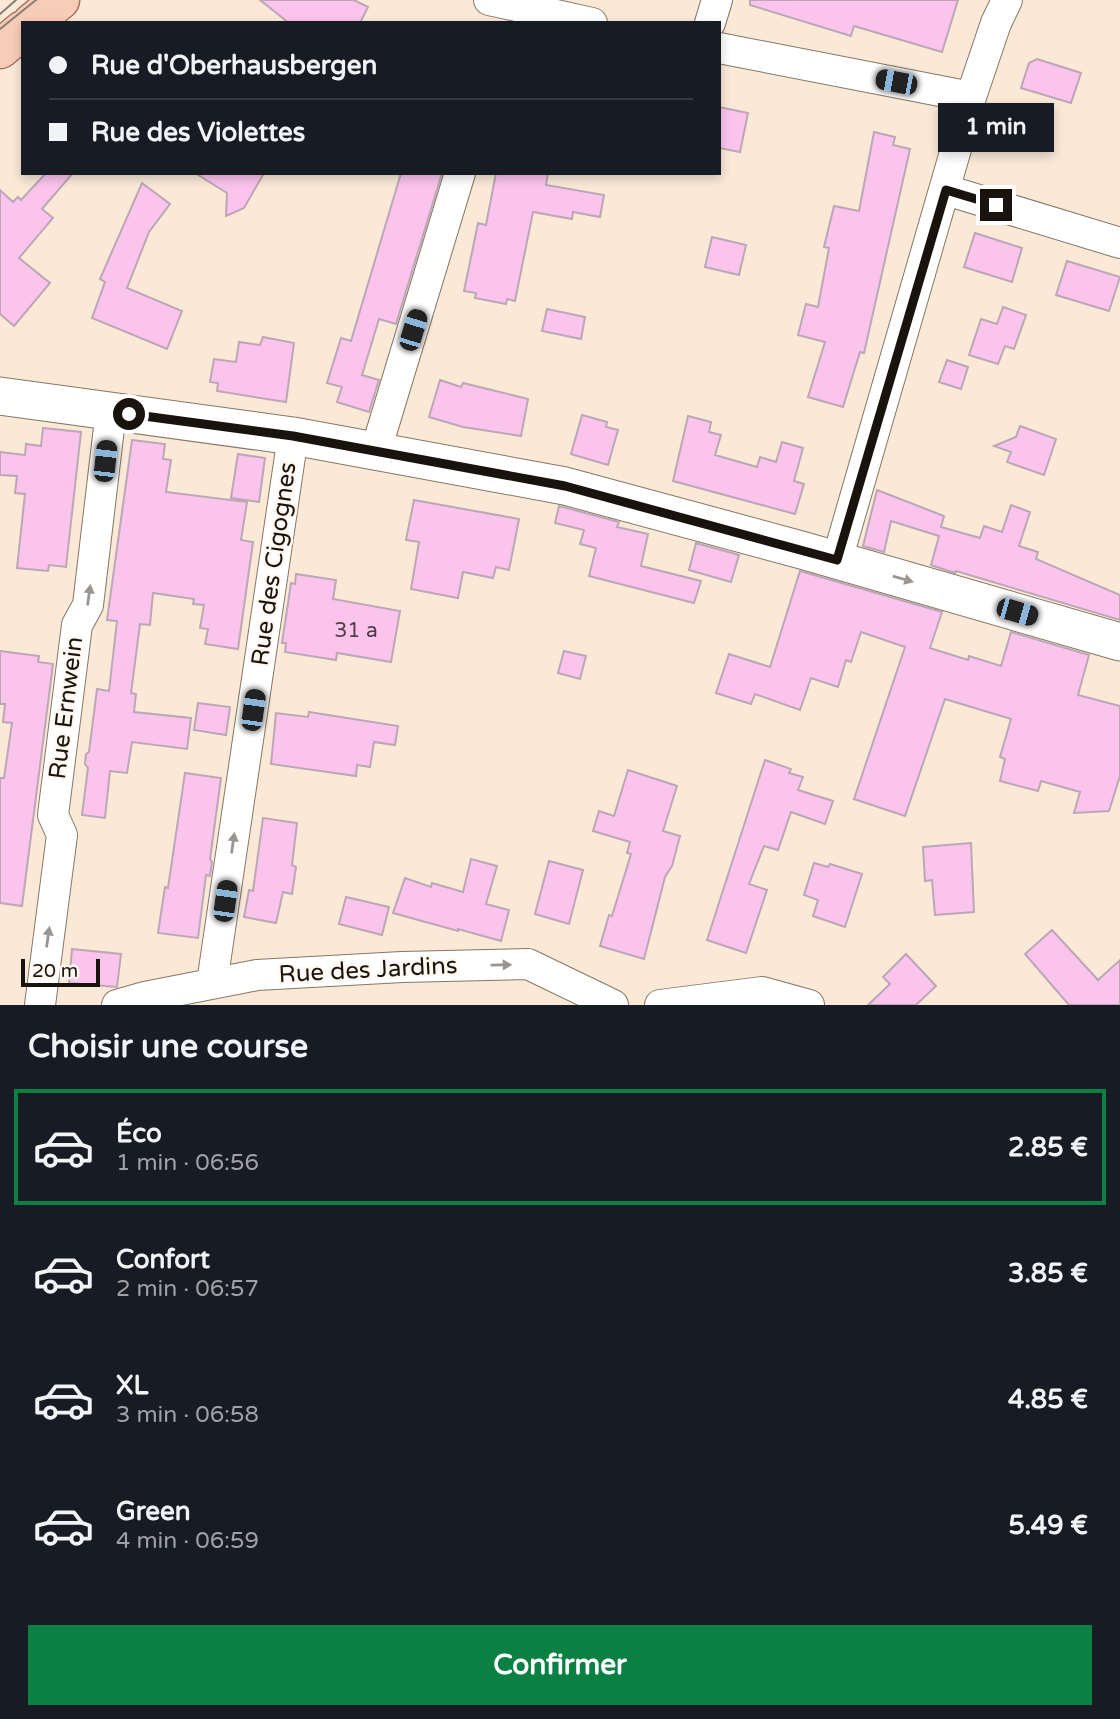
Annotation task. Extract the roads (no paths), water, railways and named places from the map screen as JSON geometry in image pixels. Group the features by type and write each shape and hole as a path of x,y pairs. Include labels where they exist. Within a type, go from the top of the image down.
{"main road":[{"path":"34,21 60,0"},
{"path":"0,49 21,32"}],"street":[{"path":"711,21 717,0"},
{"path":"837,560 971,97 996,23 1007,0"},
{"path":"502,10 578,21"},
{"path":"721,48 971,97"},
{"path":"376,450 459,175"},
{"path":"946,190 1120,243"},
{"path":"0,396 293,436 565,486 837,560 1120,642"},
{"name":"Rue Ernwein","path":"40,1005 62,835 53,815 77,625 88,605 111,411"},
{"name":"Rue des Cigognes","path":"212,984 293,436"},
{"name":"Rue des Jardins","path":"117,1005 257,975 402,967 528,964 613,1005"},
{"path":"660,1005 762,992 809,1005"}],"tram line":[{"path":"0,14 16,0"},
{"path":"0,29 36,0"}]}
